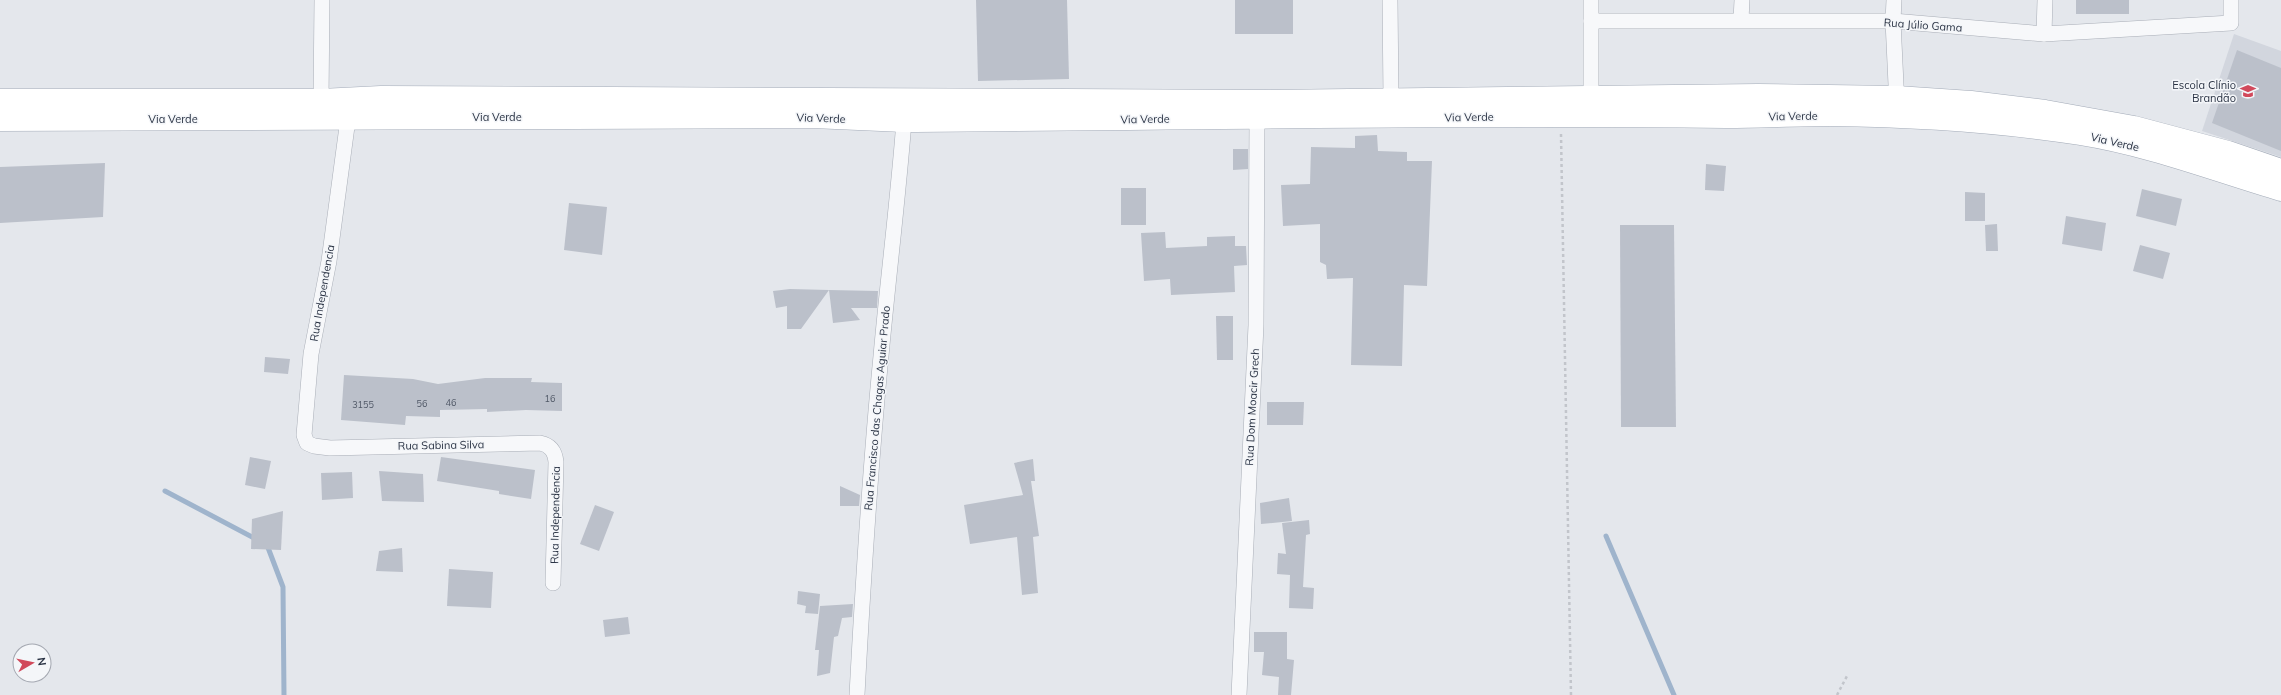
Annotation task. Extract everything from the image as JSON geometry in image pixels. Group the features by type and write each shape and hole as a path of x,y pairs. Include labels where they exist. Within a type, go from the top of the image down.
{"main road":[{"name":"Via Verde","path":"0,100 321,100 381,97 1268,101 1391,98 1758,95 1897,107 2089,136 2133,145 2281,190"},
{"name":"Via Verde","path":"0,120 813,117 904,121 1561,116 1729,117 1830,115 1897,107 1971,102 2045,111 2134,127 2228,152 2281,170"}],"street":[{"path":"321,100 322,0"},
{"path":"1390,0 1391,98"},
{"path":"1591,0 1591,96"},
{"path":"1741,20 1742,0"},
{"path":"1894,0 1893,22 1897,107"},
{"path":"2044,34 2045,0"},
{"name":"Rua Júlio Gama","path":"1591,21 1741,20 1893,22 2044,34 2231,23 2231,0"},
{"name":"Rua Dom Moacir Grech","path":"1239,695 1256,325 1257,118"},
{"name":"Rua Independencia","path":"330,448 314,446 307,443 304,435 311,354 329,261 348,119"},
{"name":"Rua Francisco das Chagas Aguiar Prado","path":"857,695 866,538 879,373 904,121"},
{"name":"Rua Sabina Silva","path":"330,448 540,443 551,448"},
{"name":"Rua Independencia","path":"551,448 555,457 556,470 554,583"}],"path":[{"path":"1561,116 1571,695"},
{"path":"1837,695 1847,676"}],"shaded area":[{"name":"Escola Clínio Brandão","path":"2234,34 2281,51 2281,157 2202,131"}],"building":[{"path":"976,0 1067,0 1069,79 978,81"},
{"path":"1235,0 1293,0 1293,34 1235,34"},
{"path":"2076,0 2129,0 2129,14 2076,14"},
{"name":"Escola Clínio Brandão","path":"2237,50 2281,68 2281,151 2212,123"},
{"path":"1377,135 1378,151 1407,152 1407,161 1432,161 1427,286 1404,285 1402,366 1351,365 1353,278 1327,279 1326,265 1320,262 1320,224 1283,226 1281,185 1310,184 1311,147 1355,148 1355,136"},
{"path":"1233,149 1248,149 1248,169 1233,170"},
{"path":"105,163 103,217 0,223 0,167"},
{"path":"1706,164 1726,166 1724,191 1705,190"},
{"path":"1121,188 1146,188 1146,225 1121,225"},
{"path":"2142,189 2182,199 2176,226 2136,216"},
{"path":"1965,192 1985,193 1985,221 1965,221"},
{"path":"569,203 607,207 602,255 564,250"},
{"path":"2066,216 2106,223 2102,251 2062,244"},
{"path":"1997,224 1998,251 1986,251 1985,225"},
{"path":"1620,225 1674,225 1676,427 1621,427"},
{"path":"1165,232 1166,248 1207,246 1207,237 1235,236 1235,246 1246,246 1247,265 1234,266 1235,292 1171,295 1170,279 1144,281 1141,233"},
{"path":"2140,245 2170,253 2163,279 2133,271"},
{"path":"790,289 829,290 801,329 787,329 787,306 776,308 773,291"},
{"path":"829,290 878,291 877,308 851,308 860,320 833,323"},
{"path":"1216,316 1233,316 1233,360 1217,360"},
{"path":"265,357 290,359 288,374 264,372"},
{"path":"344,375 413,379 438,384 485,378 532,378 531,382 562,383 562,411 526,410 487,412 487,409 440,410 440,417 406,416 405,425 341,420"},
{"path":"1267,402 1304,402 1303,425 1267,425"},
{"path":"250,457 271,461 265,489 245,485"},
{"path":"441,457 535,470 531,499 499,494 499,491 437,481"},
{"path":"1033,459 1035,481 1031,481 1039,536 1033,537 1038,593 1022,595 1017,537 970,544 964,505 1023,495 1014,463"},
{"path":"379,471 423,474 424,502 382,501"},
{"path":"352,472 353,498 322,500 321,473"},
{"path":"840,486 860,495 859,506 840,506"},
{"path":"1289,498 1292,521 1261,524 1260,503"},
{"path":"595,505 614,512 599,551 580,544"},
{"path":"283,511 281,550 251,549 252,519"},
{"path":"1309,520 1310,534 1306,535 1303,587 1314,588 1313,609 1289,608 1290,575 1277,574 1278,553 1286,554 1282,523"},
{"path":"402,548 403,572 376,571 379,551"},
{"path":"449,569 493,572 491,608 447,606"},
{"path":"798,591 820,594 818,614 805,613 806,606 797,604"},
{"path":"853,604 852,617 842,618 838,636 834,637 830,673 817,676 819,650 815,650 820,606"},
{"path":"628,617 630,634 605,637 603,620"},
{"path":"1254,632 1287,632 1287,659 1294,660 1291,695 1278,695 1279,677 1262,675 1264,652 1254,652"}],"waterway":[{"path":"165,491 256,539"},
{"path":"1606,536 1674,695"},
{"path":"267,545 283,587 284,695"}],"place":[{"name":"Escola Clínio Brandão","path":"2248,91"}]}
